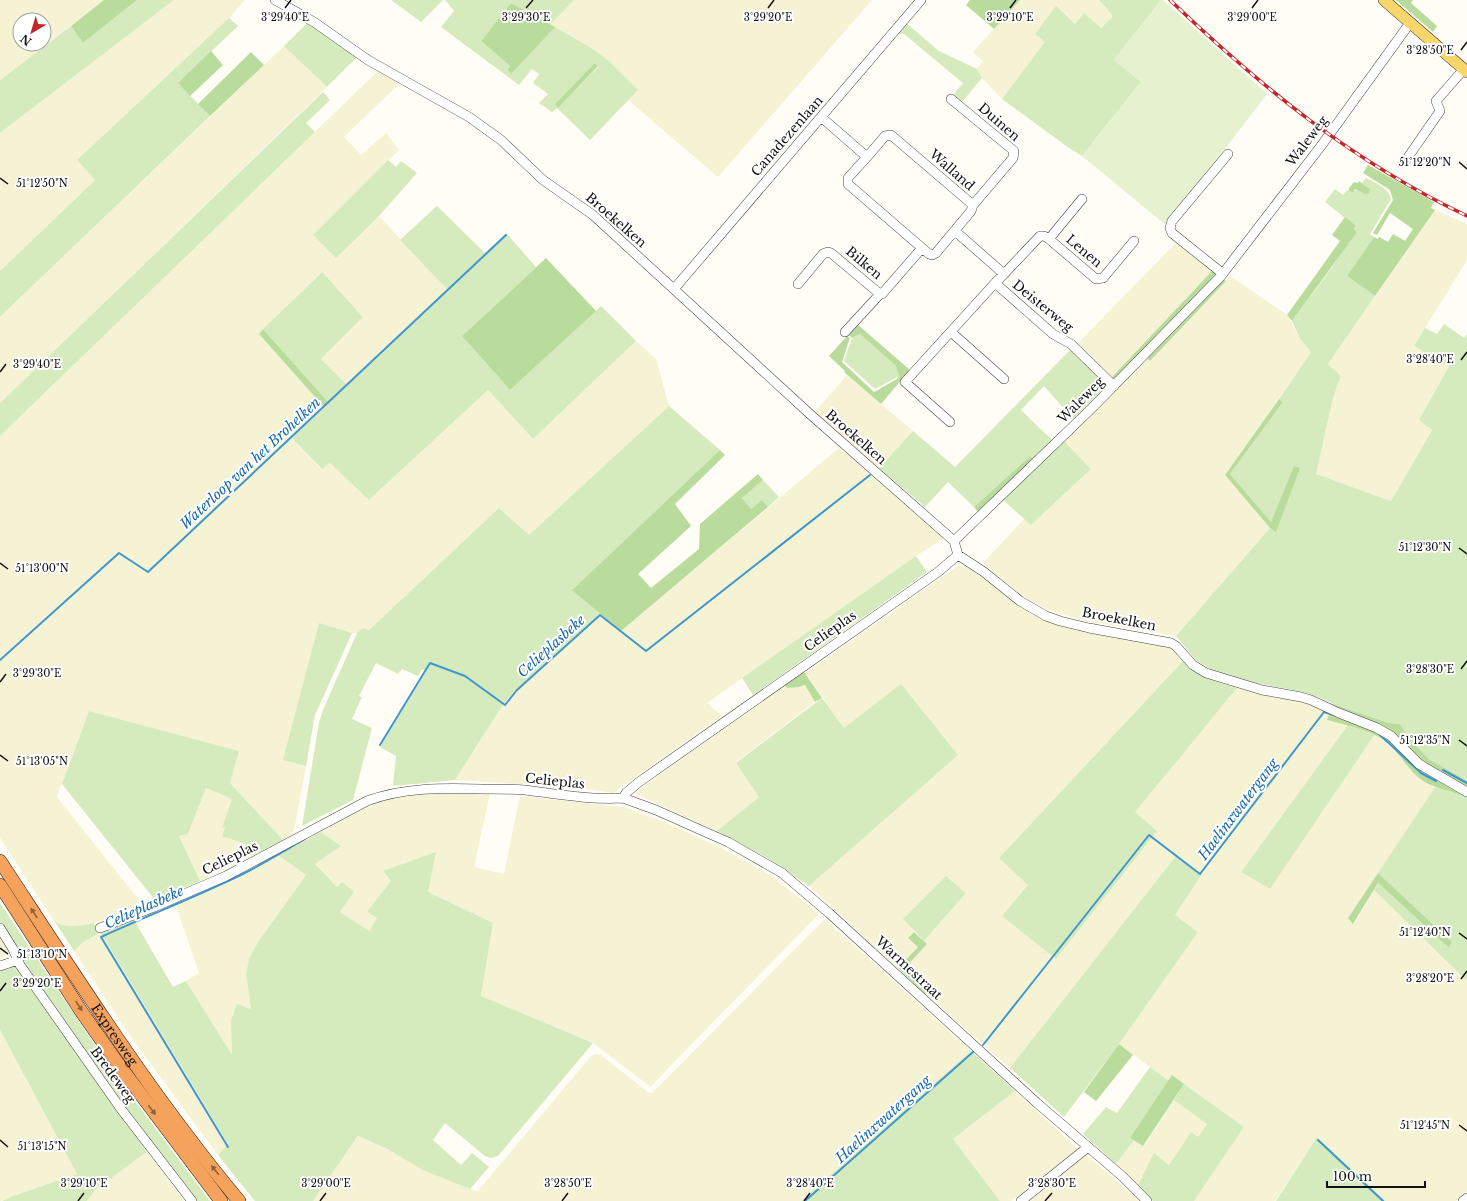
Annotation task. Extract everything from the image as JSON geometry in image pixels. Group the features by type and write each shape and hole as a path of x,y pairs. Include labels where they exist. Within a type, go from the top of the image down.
{"highway":[{"name":"Expresweg","path":"0,861 82,987 132,1060 239,1201"},
{"name":"Expresweg","path":"0,885 81,1011 121,1068 221,1201"}],"main road":[{"path":"1384,0 1465,71"}],"street":[{"name":"Broekelken","path":"275,0 314,22 368,60 469,117 501,140 542,180 594,215 817,420 954,541"},
{"name":"Canadezenlaan","path":"674,289 921,0"},
{"name":"Waleweg","path":"954,541 1114,386 1222,274 1321,146 1410,23"},
{"path":"1406,160 1440,111 1436,101 1465,71"},
{"name":"Duinen","path":"951,99 1014,151 1013,158 973,205"},
{"path":"821,118 867,157"},
{"name":"Walland","path":"891,135 973,205 971,211 936,253 932,255 929,254 848,184 848,178 867,157 885,136 891,135"},
{"path":"1222,274 1172,233 1170,228 1172,221 1228,154"},
{"name":"Lenen","path":"1049,239 1082,199"},
{"name":"Deisterweg","path":"955,231 1004,274 996,283 1053,334 1072,344 1114,386"},
{"name":"Lenen","path":"1004,274 1040,236 1044,236 1096,278 1103,278 1134,241"},
{"name":"Bilken","path":"845,332 880,294 884,292 922,248"},
{"name":"Bilken","path":"798,284 823,254 828,252 880,294"},
{"path":"950,422 905,382 996,283"},
{"path":"950,332 1004,378"},
{"path":"954,541 958,555"},
{"name":"Broekelken","path":"958,555 984,572 1020,601 1046,616 1089,628 1166,641 1176,646 1193,665 1206,673 1262,690 1311,700 1339,714 1377,728 1391,736 1419,764 1467,792"},
{"name":"Celieplas","path":"100,928 226,876 368,801 389,794 422,789 461,788 522,790 607,799 623,798 626,793 639,782 938,572 958,555"},
{"name":"Warmestraat","path":"623,798 656,810 728,842 782,873 829,913 1037,1103 1122,1176 1147,1201"},
{"name":"Bredeweg","path":"0,928 14,949 18,960 117,1102 192,1201"},
{"path":"0,966 18,960"},
{"path":"1021,1201 1088,1147"},
{"path":"1463,1201 1467,1198"}],"shaded area":[{"path":"0,0 104,0 52,40 52,12 12,12 12,52 36,52 0,80"},
{"path":"174,0 245,0 229,18 77,160 95,180 0,271 0,133"},
{"path":"574,0 872,0 718,177 628,100 638,91 609,61 593,49 550,25"},
{"path":"1020,0 1099,0 1113,16 1101,28 1076,24 1056,7 1035,34 1046,42 1002,99 982,78 977,69 983,61 973,52"},
{"path":"284,46 327,87 0,403 0,317"},
{"path":"379,70 401,82 344,137 361,155 386,133 399,150 313,235 336,257 379,216 447,289 346,386 321,359 363,317 321,272 259,334 324,407 292,438 321,469 330,463 369,500 488,390 533,439 636,341 656,359 669,406 529,535 499,508 369,630 363,628 357,633 352,633 319,624 284,760 306,766 294,830 290,836 283,840 230,783 238,751 89,711 57,797 143,905 94,923 75,927 61,925 55,922 0,838 0,436"},
{"path":"1435,210 1467,224 1467,260 1414,346 1449,366 1419,420 1432,429 1391,501 1316,474 1333,398 1341,377 1328,364"},
{"path":"1177,242 1213,270 1112,377 1078,343"},
{"path":"1230,276 1287,315 1300,339 1311,352 1225,475 1270,528 1176,636 1086,621 1054,612 1021,595 983,563 1025,518 1032,524 1091,469 1063,440 1145,357 1150,361"},
{"path":"847,375 913,431 879,468 815,412"},
{"path":"839,448 944,538 916,556 707,703 722,716 613,793 572,787 455,780 504,703 516,690 600,613 621,631"},
{"path":"958,566 963,566 970,569 993,585 1015,604 1033,615 1059,626 1169,647 1183,661 999,858 1156,830 1134,812 1237,688 1302,701 1330,712 1328,720 1348,725 1241,872 1270,889 1375,734 1390,746 1419,778 1435,787 1348,918 1354,924 1374,890 1467,981 1467,1192 1456,1201 1386,1201 1317,1137 1275,1201 1194,1201 1244,1127 1172,1076 1169,1081 1119,1044 1198,932 1175,915 1177,856 1010,1068 926,994 927,992 903,970 927,944 924,941 966,893 946,876 904,918 914,932 908,938 918,947 898,968 809,886 958,754 844,728 805,673"},
{"path":"785,685 799,687 805,685 815,702 736,762 759,797 717,831 634,793"},
{"path":"206,788 232,799 222,827 226,828 222,837 239,841 259,852 200,881 179,836 188,834"},
{"path":"448,791 490,793 474,867 504,874 520,796 623,807 662,821 719,847 745,861 773,877 819,914 651,1087 593,1043 481,996 493,923 383,872 391,881 368,912 377,918 369,931 340,912 354,892 337,887 315,864 341,846 321,832 362,810 386,800 418,794"},
{"path":"278,855 306,875 258,942 249,959 246,974 251,1009 237,1004 231,1020 232,1056 186,981 199,973 176,906 241,877"},
{"path":"825,919 971,1051 801,1201 313,1201 358,1136 477,1192 591,1056 596,1054 601,1055 645,1090 652,1093"},
{"path":"101,933 228,1144 218,1155 131,1037 74,951 82,943"},
{"path":"0,935 12,953 0,958"},
{"path":"0,1030 77,1174 2,1201 0,1201"},
{"path":"1015,1091 1078,1149 1011,1201 1000,1201 953,1139"},
{"path":"1174,1100 1207,1123 1198,1138 1191,1133 1169,1165 1154,1154 1138,1185 1116,1164 1134,1140 1144,1146"},
{"path":"147,1152 184,1201 87,1201 96,1189"},
{"path":"1086,1155 1139,1201 1028,1201"}],"green space":[{"path":"104,0 137,0 83,43 71,26"},
{"path":"137,0 174,0 0,133 0,80 37,52 52,52 52,40 71,26 83,43"},
{"path":"391,0 443,0 421,22"},
{"path":"445,0 574,0 550,25 511,3 481,41 510,66 511,73 555,27 593,49 609,61 638,90 590,140 557,108 552,112 539,103 548,94 533,83 539,74 532,69 519,85 441,27 454,11","holes":["596,63 598,67 558,107 555,104"]},
{"path":"970,0 1020,0 994,29 966,5"},
{"path":"1099,0 1161,0 1114,60 1141,82 1082,156 1002,99 1045,42 1035,34 1056,6 1075,24 1084,13 1101,28 1113,16"},
{"path":"1161,0 1163,0 1267,94 1171,216 1167,226 1082,156 1141,82 1114,60"},
{"path":"1396,0 1413,0 1411,3 1437,26 1433,32"},
{"path":"511,3 555,27 511,74 508,70 510,66 481,41"},
{"path":"229,18 238,26 178,83 210,116 0,317 0,271 95,180 77,160"},
{"path":"307,23 317,27 358,56 327,87 284,46"},
{"path":"906,23 939,51 977,69 982,78 962,102 953,95 963,83 904,34 897,34"},
{"path":"211,51 223,65 190,96 178,83"},
{"path":"251,52 264,65 210,116 198,104"},
{"path":"595,63 598,66 558,108 555,104"},
{"path":"323,92 330,100 306,123 315,132 0,436 0,403"},
{"path":"388,160 396,167 401,161 417,173 379,216 336,258 313,235"},
{"path":"1368,165 1434,202 1431,208 1435,210 1375,296 1347,276 1374,237 1378,239 1379,237 1388,242 1393,234 1405,241 1413,229 1390,213 1377,235 1373,233 1393,200 1390,190 1363,173"},
{"path":"1366,178 1384,188 1391,199 1370,234 1374,237 1347,276 1375,296 1328,364 1341,376 1333,398 1316,474 1391,501 1432,430 1419,420 1449,366 1414,346 1425,328 1437,334 1444,324 1464,338 1467,334 1467,781 1429,759 1410,739 1400,724 1389,723 1333,704 1304,692 1250,682 1212,670 1196,660 1176,636 1270,528 1275,531 1294,467 1271,523 1230,474 1283,402 1279,399 1311,352 1300,339 1292,321 1333,266 1356,227 1325,202 1335,189 1343,195 1347,190 1370,189 1362,183"},
{"path":"1359,181 1370,189 1369,193 1366,194 1355,189 1353,192 1349,191 1349,188 1354,182 1358,183"},
{"path":"437,206 485,253 506,233 536,267 462,336 510,390 601,306 636,341 533,439 488,390 369,500 330,463 322,469 292,438 329,403 263,329 322,272 363,317 321,359 347,385 447,289 400,240"},
{"path":"1345,217 1356,226 1354,229 1357,232 1292,321 1287,315 1340,241 1332,235"},
{"path":"546,258 596,311 510,390 462,336"},
{"path":"1213,270 1226,281 1150,361 1142,354 1115,380 1112,377"},
{"path":"857,324 910,370 881,404 844,372 845,371 829,356 847,336 850,338 842,362 874,392 897,379 899,376 896,366 860,334 852,338 848,334"},
{"path":"263,329 329,403 324,407 259,334"},
{"path":"860,334 896,366 899,376 875,389 844,361 852,338"},
{"path":"1071,349 1102,379 1105,384 1104,388 1073,419 1044,386 1021,410 1052,440 1033,459 1030,456 974,507 948,482 925,507 879,468 913,431 955,467"},
{"path":"1279,399 1283,402 1230,474 1271,522 1294,466 1300,468 1276,532 1270,528 1225,475"},
{"path":"669,406 720,450 573,589 600,613 516,690 504,703 455,780 393,786 396,756 380,747 426,672 422,669 418,676 402,669 398,674 376,663 359,696 362,697 352,719 372,728 353,800 302,826 319,723 323,710 357,633 363,628 369,630 499,508 529,535"},
{"path":"1063,440 1091,469 1031,525 1002,499"},
{"path":"720,450 725,455 675,504 691,526 638,574 651,588 699,549 700,524 758,474 763,480 742,498 751,509 762,500 768,507 621,631 572,590"},
{"path":"1030,456 1033,459 978,512 974,507"},
{"path":"763,480 779,497 768,507 762,500 751,509 742,498"},
{"path":"916,556 927,572 753,695 742,678"},
{"path":"319,623 352,633 315,715 306,766 283,760"},
{"path":"1183,661 1208,678 1237,688 1135,812 1157,831 1056,959 1002,916 1028,885 999,858"},
{"path":"804,672 822,698 815,702 805,685 787,688 785,685"},
{"path":"901,684 958,755 809,886 766,857 717,831 759,797 736,763 822,698 844,728"},
{"path":"1333,704 1389,723 1400,724 1410,739 1429,759 1467,781 1467,798 1424,782 1411,770 1390,745 1376,736 1360,729 1327,720"},
{"path":"89,711 239,751 230,783 283,840 259,852 232,839 222,837 225,828 222,827 232,799 206,788 188,834 179,836 200,881 155,900 62,784"},
{"path":"1348,725 1375,734 1270,889 1241,872"},
{"path":"1435,787 1467,798 1467,981 1374,890 1378,883 1449,948 1452,942 1378,873"},
{"path":"321,832 341,846 315,864 337,887 342,882 354,892 340,912 369,931 377,918 367,912 391,881 383,871 436,852 428,892 493,923 481,996 593,1043 498,1156 491,1158 485,1156 445,1123 433,1140 461,1165 472,1153 489,1167 470,1189 423,1170 389,1150 358,1136 313,1201 255,1201 218,1155 228,1144 101,933 134,920 173,987 186,981 232,1055 231,1020 237,1004 251,1009 246,974 249,959 258,942 306,875 278,855"},
{"path":"1176,856 1202,874 1175,915 1198,932 1119,1044 1064,1117 1010,1068"},
{"path":"1378,873 1452,942 1449,948 1378,883 1353,924 1348,918"},
{"path":"946,876 966,893 924,941 903,919"},
{"path":"0,903 108,1065 210,1201 196,1201 119,1101 24,965 17,949 0,923"},
{"path":"55,922 65,926 79,926 94,923 98,934 82,943 74,951"},
{"path":"914,932 927,944 903,970 927,992 925,994 898,968 918,947 908,938"},
{"path":"15,965 20,968 147,1152 96,1189 87,1201 2,1201 77,1174 0,1030 0,971"},
{"path":"1119,1044 1133,1055 1096,1101 1084,1092"},
{"path":"971,1051 1015,1091 953,1139 1000,1201 801,1201"},
{"path":"1150,1067 1169,1081 1130,1138 1134,1140 1116,1164 1083,1134 1106,1107 1117,1113"},
{"path":"1172,1075 1184,1084 1143,1146 1130,1138"},
{"path":"1184,1084 1244,1127 1194,1201 1153,1201 1138,1185 1154,1153 1169,1165 1191,1132 1198,1137 1207,1124 1174,1100"},
{"path":"1317,1137 1386,1201 1276,1201"}],"waterway":[{"name":"Waterloop van het Brohelken","path":"0,660 119,553 148,572 506,235"},
{"name":"Celieplasbeke","path":"380,745 430,663 465,676 505,705 517,690 600,615 646,651 870,475"},
{"name":"Haelinxwatergang","path":"983,1045 1149,835 1200,874 1324,712 1334,715"},
{"name":"Haelinxwatergang","path":"1379,734 1421,773 1436,781"},
{"name":"Haelinxwatergang","path":"1443,770 1467,783"},
{"name":"Celieplasbeke","path":"228,1147 101,937 241,875 305,839"},
{"name":"Haelinxwatergang","path":"805,1201 973,1052"},
{"path":"1318,1140 1383,1201"}],"railway":[{"path":"1170,0 1274,93 1347,147 1425,195 1467,216"}]}
